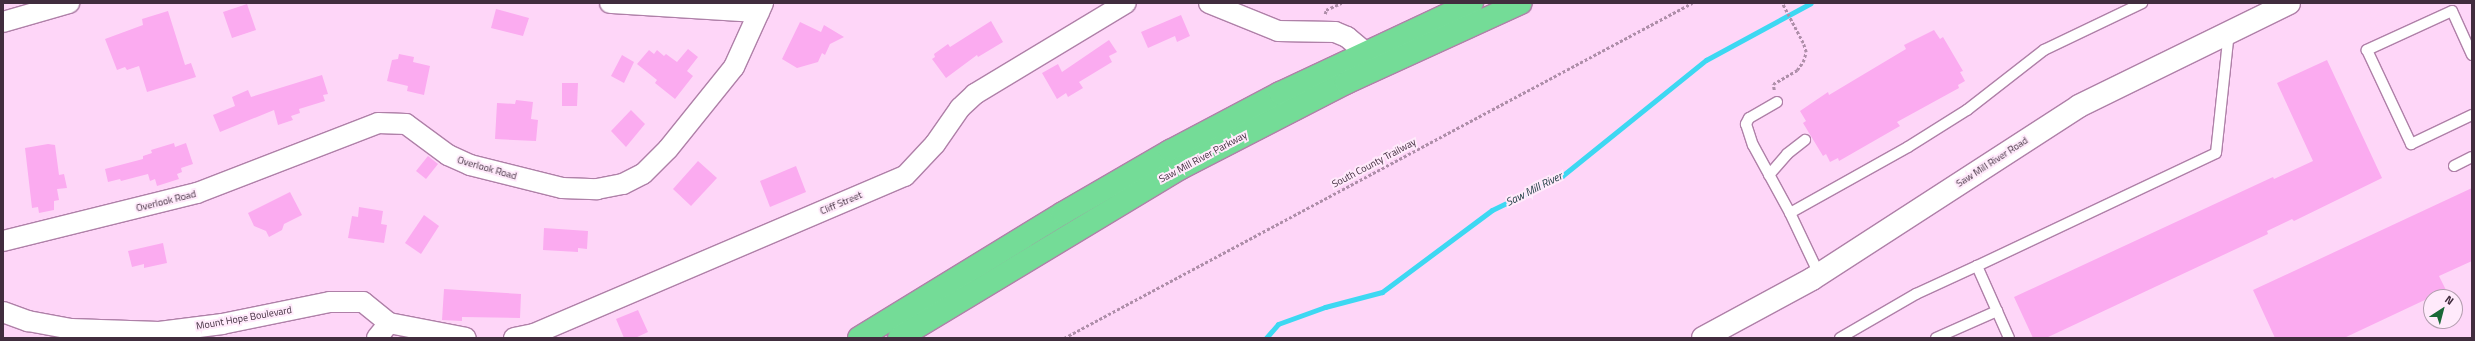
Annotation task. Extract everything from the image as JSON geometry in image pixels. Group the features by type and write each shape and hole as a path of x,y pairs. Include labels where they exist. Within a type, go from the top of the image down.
{"highway":[{"name":"Saw Mill River Parkway","path":"859,338 1143,166 1225,122 1365,52 1472,3"},
{"name":"Saw Mill River Parkway","path":"899,338 1181,168 1332,90 1521,3"}],"main road":[{"name":"Saw Mill River Road","path":"1703,338 1819,274 2079,106 2289,3"}],"street":[{"path":"3,22 35,9 69,3"},
{"path":"610,3 761,8"},
{"name":"Cliff Street","path":"514,338 534,334 905,176 935,144 960,108 975,94 1126,3"},
{"path":"1209,3 1278,31 1335,32 1347,37 1365,52"},
{"name":"Overlook Road","path":"3,242 197,193 378,122 406,124 448,155 470,165 555,186 597,189 622,184 643,174 668,149 734,67 761,8"},
{"name":"Mount Hope Boulevard","path":"3,312 28,321 71,329 159,332 222,324 330,302 363,302 383,330"},
{"path":"383,330 466,338"}],"lane":[{"path":"1790,213 1908,147 1967,110 2044,50 2142,3"},
{"path":"2472,54 2452,11 2367,50 2411,144 2472,115"},
{"path":"1840,338 1916,294 2216,153 2229,32"},
{"path":"1777,102 1749,118 1746,124 1753,145 1790,213 1819,274"},
{"path":"1769,175 1787,154 1805,140"},
{"path":"2454,166 2472,157"},
{"path":"1976,266 2009,338"},
{"path":"1936,338 1997,311"}],"path":[{"name":"South County Trailway","path":"1064,338 1692,3"},
{"path":"1777,102 1773,84 1797,70 1803,62 1806,52 1803,43 1782,3"}],"building":[{"path":"247,4 256,30 232,38 223,12"},
{"path":"496,9 529,18 523,36 491,28"},
{"path":"168,11 185,65 191,63 196,77 147,92 139,66 127,70 125,67 117,70 105,39 143,25 142,19"},
{"path":"1181,15 1190,36 1177,42 1175,36 1148,48 1141,32"},
{"path":"991,21 1003,42 978,57 977,55 946,78 932,59 935,57 934,54 948,44 950,47"},
{"path":"800,22 821,32 824,25 844,37 830,44 825,55 822,53 818,62 797,68 782,59"},
{"path":"1934,30 1940,39 1943,37 1963,71 1960,72 1965,81 1958,85 1959,88 1897,122 1900,126 1839,161 1838,158 1830,162 1826,154 1823,156 1803,123 1806,121 1800,111 1828,92 1829,95 1906,49 1904,45"},
{"path":"1109,40 1117,52 1109,56 1112,62 1079,82 1083,88 1068,97 1066,93 1057,99 1042,73 1058,64 1062,72"},
{"path":"688,49 698,57 687,71 693,76 675,99 655,83 657,80 637,64 649,50 654,54 657,50 664,56 666,54 677,62"},
{"path":"399,54 414,57 413,62 430,66 424,95 407,91 408,86 387,81 392,60 398,59"},
{"path":"622,55 634,62 624,83 611,76"},
{"path":"2327,60 2382,178 2294,221 2292,219 2267,231 2268,234 2046,338 2033,338 2014,297 2273,177 2274,179 2313,161 2277,83"},
{"path":"322,75 328,94 323,95 325,101 299,109 300,113 291,116 293,120 278,125 274,110 220,132 213,115 235,106 232,97 248,90 251,97"},
{"path":"562,83 578,83 577,106 562,106"},
{"path":"516,100 533,102 531,119 538,120 536,141 495,139 497,103 515,104"},
{"path":"631,110 645,124 626,147 611,131"},
{"path":"174,143 175,147 186,143 193,164 181,168 182,172 177,174 179,179 157,186 155,179 150,181 148,174 121,181 120,179 108,182 105,169 143,159 143,156 152,153 151,150"},
{"path":"48,144 55,145 59,175 64,174 67,188 57,189 59,200 54,201 54,210 39,213 38,207 32,208 25,148"},
{"path":"428,156 438,164 426,179 416,171"},
{"path":"698,161 717,178 691,206 673,189"},
{"path":"796,166 806,192 770,207 760,181"},
{"path":"2472,188 2472,261 2439,276 2446,289 2423,289 2423,301 2344,338 2275,338 2253,290"},
{"path":"290,192 302,215 284,224 282,230 269,237 266,231 254,226 248,213"},
{"path":"359,207 383,211 381,224 387,225 384,243 348,238 352,216 358,217"},
{"path":"424,215 439,226 421,254 405,243"},
{"path":"544,228 588,231 587,249 578,248 578,252 543,250"},
{"path":"163,243 167,263 144,268 144,264 132,267 128,251"},
{"path":"444,289 521,294 520,318 462,317 462,321 442,320"},
{"path":"638,310 648,332 635,338 624,338 616,319"}],"waterway":[{"name":"Saw Mill River","path":"1266,338 1278,324 1325,307 1382,292 1492,210 1562,176 1706,60 1811,3"}]}
